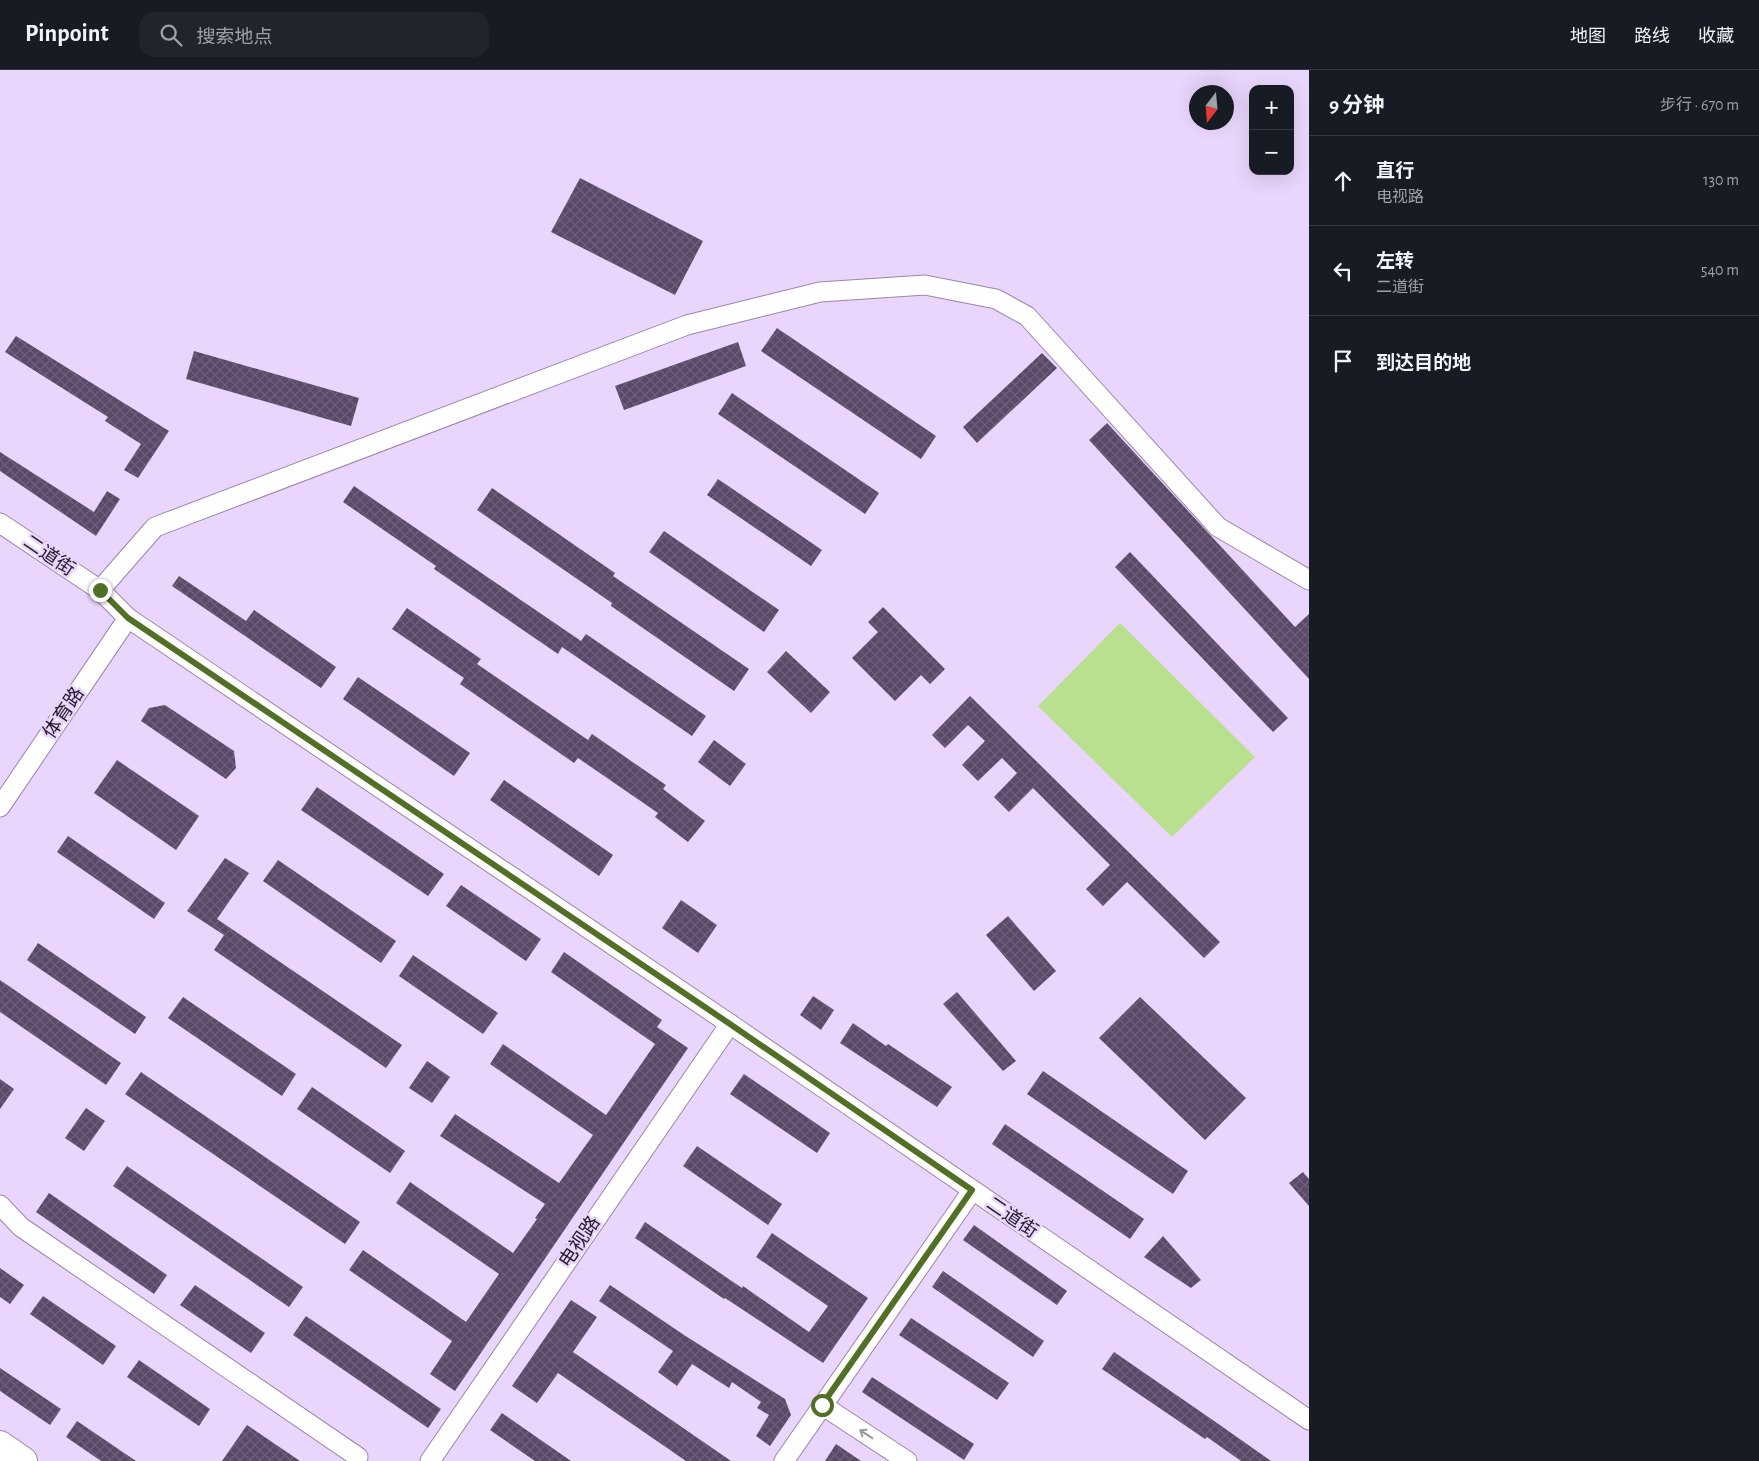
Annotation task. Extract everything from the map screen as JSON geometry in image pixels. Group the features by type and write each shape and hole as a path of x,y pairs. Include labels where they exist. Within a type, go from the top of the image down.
{"highway":[{"path":"0,1445 23,1461"}],"street":[{"path":"100,590 155,527 687,324 820,292 925,284 996,299 1027,316 1218,527 1309,580"},
{"name":"二道街","path":"0,523 100,590 128,618 730,1024 1309,1420"},
{"name":"体育路","path":"0,807 128,618"},
{"name":"电视路","path":"430,1461 730,1024"},
{"path":"784,1461 972,1190"},
{"path":"0,1206 21,1227 358,1457"},
{"path":"822,1405 907,1461"}],"green space":[{"path":"1120,623 1255,757 1172,837 1038,706"}],"building":[{"path":"580,178 703,241 675,295 551,232"},
{"path":"777,328 936,436 921,459 761,351"},
{"path":"16,336 169,431 138,478 124,470 141,444 105,421 108,417 5,352"},
{"path":"738,342 746,366 624,410 615,386"},
{"path":"194,351 359,398 351,426 186,379"},
{"path":"1042,353 1057,368 977,443 963,427"},
{"path":"732,393 879,493 865,514 718,414"},
{"path":"1107,423 1295,627 1309,614 1309,679 1089,440"},
{"path":"0,452 94,512 107,491 120,499 96,536 0,471"},
{"path":"718,479 822,550 811,566 707,495"},
{"path":"354,486 581,641 586,634 706,716 692,736 562,647 558,654 434,569 436,566 343,502"},
{"path":"492,488 615,573 613,576 749,669 734,691 611,606 612,603 477,510"},
{"path":"664,531 779,610 764,632 649,552"},
{"path":"1130,552 1288,718 1273,732 1115,567"},
{"path":"179,576 246,621 254,610 336,667 321,688 172,586"},
{"path":"883,607 945,669 930,684 921,675 895,701 852,658 878,632 868,622"},
{"path":"407,608 481,659 477,664 588,740 592,734 666,785 663,789 705,821 688,842 655,817 658,813 578,758 574,763 460,684 464,678 392,629"},
{"path":"786,651 830,692 811,713 767,672"},
{"path":"358,677 470,753 454,776 343,699"},
{"path":"970,696 1220,942 1204,958 1127,882 1103,906 1086,889 1110,865 1033,788 1009,812 994,797 1017,773 1002,758 978,781 962,765 985,741 968,725 945,748 932,735"},
{"path":"165,705 234,751 236,768 226,779 141,721 149,708"},
{"path":"714,740 746,764 730,786 698,762"},
{"path":"117,760 199,816 176,850 94,793"},
{"path":"504,780 613,855 599,876 490,800"},
{"path":"317,787 444,874 428,896 301,810"},
{"path":"68,836 165,903 154,919 57,852"},
{"path":"225,858 249,873 217,919 402,1045 386,1068 214,950 224,935 187,911"},
{"path":"278,860 396,941 381,963 263,881"},
{"path":"461,885 541,939 526,961 446,906"},
{"path":"681,900 717,925 698,953 662,928"},
{"path":"1008,916 1056,971 1034,991 986,935"},
{"path":"38,943 146,1017 135,1034 27,960"},
{"path":"564,952 662,1020 657,1027 688,1048 455,1391 430,1374 452,1341 349,1270 363,1250 466,1322 499,1274 396,1203 410,1182 513,1253 537,1219 535,1218 545,1204 440,1136 455,1114 559,1183 593,1135 490,1064 503,1044 606,1115 655,1044 551,972"},
{"path":"413,955 498,1013 483,1034 399,976"},
{"path":"0,980 121,1063 106,1085 0,1012"},
{"path":"957,992 1016,1061 1003,1071 943,1004"},
{"path":"813,996 834,1010 821,1030 800,1015"},
{"path":"183,997 296,1074 282,1096 168,1018"},
{"path":"1140,997 1246,1098 1205,1140 1099,1038"},
{"path":"853,1023 952,1087 937,1107 840,1043"},
{"path":"427,1061 450,1077 432,1103 409,1088"},
{"path":"1043,1071 1188,1171 1173,1194 1027,1094"},
{"path":"141,1072 360,1222 345,1244 125,1094"},
{"path":"744,1074 830,1133 817,1153 730,1094"},
{"path":"0,1079 14,1089 0,1109"},
{"path":"312,1087 405,1151 390,1173 297,1109"},
{"path":"86,1108 105,1121 84,1151 65,1138"},
{"path":"1005,1124 1144,1219 1130,1239 992,1144"},
{"path":"697,1146 782,1204 768,1225 683,1166"},
{"path":"127,1166 303,1287 289,1307 113,1186"},
{"path":"1303,1172 1309,1179 1309,1206 1289,1183"},
{"path":"49,1193 167,1275 154,1294 36,1212"},
{"path":"645,1222 809,1332 828,1306 756,1257 772,1233 868,1298 823,1363 724,1299 635,1238"},
{"path":"974,1225 1067,1291 1057,1305 963,1240"},
{"path":"1163,1236 1201,1280 1191,1288 1144,1257"},
{"path":"0,1268 24,1285 10,1304 0,1297"},
{"path":"943,1271 1044,1341 1033,1357 932,1287"},
{"path":"195,1285 265,1333 251,1353 180,1305"},
{"path":"610,1285 684,1335 785,1399 791,1415 770,1446 756,1436 769,1415 757,1408 761,1402 732,1382 729,1388 692,1364 677,1386 658,1372 673,1351 599,1301"},
{"path":"43,1296 116,1346 103,1365 30,1314"},
{"path":"571,1300 597,1317 573,1352 731,1461 686,1461 558,1373 537,1403 512,1386"},
{"path":"306,1316 441,1409 428,1428 293,1335"},
{"path":"911,1318 1009,1383 997,1400 899,1335"},
{"path":"1114,1352 1271,1461 1241,1461 1207,1437 1205,1439 1102,1369"},
{"path":"139,1360 210,1409 199,1426 127,1377"},
{"path":"0,1368 61,1409 50,1425 0,1391"},
{"path":"872,1377 974,1444 964,1460 862,1392"},
{"path":"502,1413 571,1461 535,1461 490,1430"},
{"path":"77,1421 136,1461 101,1461 66,1437"},
{"path":"247,1425 300,1461 222,1461"},
{"path":"836,1444 861,1461 825,1461"}],"route":[{"path":"100,590 128,618 730,1024 972,1190 822,1405"}]}
